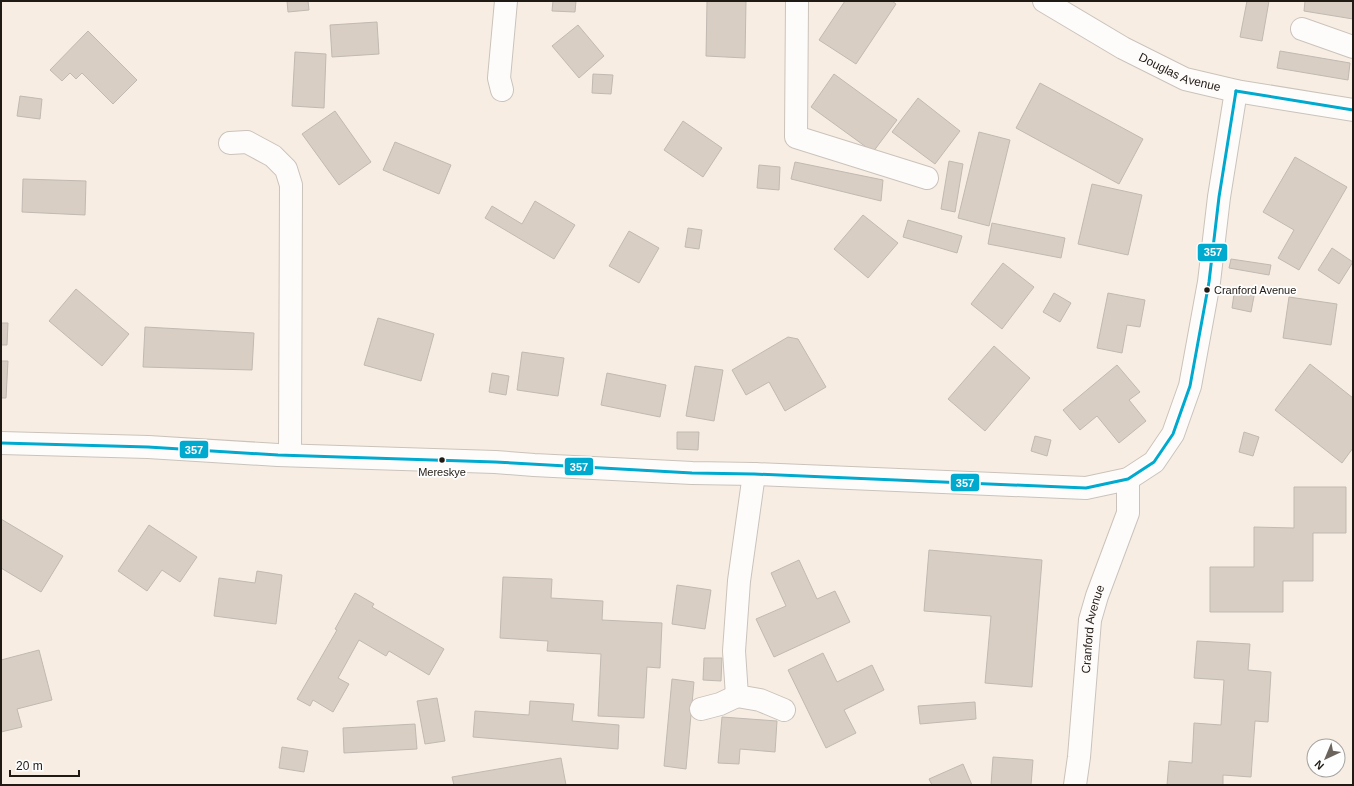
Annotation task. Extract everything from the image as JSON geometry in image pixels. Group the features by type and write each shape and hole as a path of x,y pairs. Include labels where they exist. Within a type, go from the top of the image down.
{"street":[{"path":"502,90 499,78 506,1"},
{"path":"797,1 796,137 926,178"},
{"name":"Douglas Avenue","path":"1044,1 1123,48 1185,79 1236,91 1353,110"},
{"path":"1302,29 1353,47"},
{"path":"1,443 148,447 376,459 495,462 534,466 692,473 754,474 1086,488 1128,479 1154,462 1173,434 1190,386 1209,282 1219,197 1236,91"},
{"path":"230,143 247,142 273,156 286,169 291,185 290,454"},
{"path":"737,696 734,651 739,582 754,474"},
{"name":"Cranford Avenue","path":"1075,785 1079,757 1090,620 1097,596 1128,513 1128,479"},
{"path":"701,709 720,704 737,696 760,700 784,710"}],"building":[{"path":"287,1 308,1 309,10 288,12"},
{"path":"553,1 576,1 575,12 552,11"},
{"path":"707,1 746,1 745,58 706,56"},
{"path":"845,1 892,1 896,4 856,64 819,40"},
{"path":"1247,1 1269,1 1262,41 1240,37"},
{"path":"1305,1 1353,1 1353,19 1304,11"},
{"path":"377,22 379,54 332,57 330,25"},
{"path":"578,25 604,56 579,78 552,46"},
{"path":"88,31 137,80 113,104 82,73 76,79 70,73 62,81 50,70"},
{"path":"1280,51 1350,63 1348,80 1277,68"},
{"path":"295,52 326,54 324,108 292,106"},
{"path":"593,74 613,75 611,94 592,93"},
{"path":"834,74 897,120 873,152 811,107"},
{"path":"1040,83 1143,139 1119,184 1016,128"},
{"path":"20,96 42,99 40,119 17,116"},
{"path":"918,98 960,131 935,164 892,132"},
{"path":"335,111 371,162 339,185 302,134"},
{"path":"683,121 722,148 703,177 664,150"},
{"path":"979,132 1010,140 989,226 958,218"},
{"path":"395,142 451,165 439,194 383,170"},
{"path":"1295,157 1347,187 1299,270 1278,258 1294,230 1263,212"},
{"path":"949,161 963,164 955,212 941,209"},
{"path":"795,162 883,180 881,201 791,179"},
{"path":"759,165 780,167 779,190 757,188"},
{"path":"23,179 86,181 85,215 22,212"},
{"path":"1092,184 1142,195 1128,255 1078,244"},
{"path":"535,201 575,225 554,259 485,218 492,206 522,224"},
{"path":"863,215 898,243 868,278 834,249"},
{"path":"908,220 962,236 957,253 903,237"},
{"path":"992,223 1065,238 1061,258 988,244"},
{"path":"688,228 702,230 699,249 685,247"},
{"path":"629,231 659,248 639,283 609,266"},
{"path":"1332,248 1353,262 1339,284 1318,270"},
{"path":"1231,259 1271,265 1269,275 1229,268"},
{"path":"1003,263 1034,287 1002,329 971,304"},
{"path":"1235,287 1255,291 1251,312 1232,308"},
{"path":"76,289 129,334 102,366 49,321"},
{"path":"1054,293 1071,303 1060,322 1043,312"},
{"path":"1108,293 1145,300 1140,327 1127,325 1122,353 1097,348"},
{"path":"1289,297 1337,304 1331,345 1283,338"},
{"path":"378,318 434,334 421,381 364,365"},
{"path":"1,323 8,323 7,345 1,345"},
{"path":"145,327 254,333 252,370 143,367"},
{"path":"788,337 798,339 826,387 785,411 769,382 746,395 732,370"},
{"path":"994,346 1030,378 985,431 948,399"},
{"path":"522,352 564,358 558,396 517,390"},
{"path":"1,361 8,361 6,398 1,398"},
{"path":"1310,364 1353,398 1353,448 1342,463 1275,410"},
{"path":"1117,365 1140,392 1129,400 1146,421 1119,443 1097,416 1080,430 1063,410"},
{"path":"695,366 723,370 714,421 686,416"},
{"path":"492,373 509,376 506,395 489,392"},
{"path":"607,373 666,385 660,417 601,405"},
{"path":"677,432 699,432 698,450 677,449"},
{"path":"1244,432 1259,437 1253,456 1239,452"},
{"path":"1035,436 1051,440 1047,456 1031,451"},
{"path":"1294,487 1346,487 1346,533 1313,533 1313,581 1283,581 1283,612 1210,612 1210,567 1254,567 1254,527 1294,528"},
{"path":"1,519 63,556 41,592 1,568"},
{"path":"149,525 197,557 180,582 162,570 147,591 118,571"},
{"path":"929,550 1042,560 1032,687 985,683 991,616 924,611"},
{"path":"799,560 817,599 835,591 850,622 774,657 756,619 786,606 771,573"},
{"path":"257,571 282,575 276,624 214,616 219,578 255,583"},
{"path":"503,577 552,579 551,598 603,601 602,620 662,623 660,668 647,667 644,718 598,716 601,654 547,651 548,641 500,638"},
{"path":"677,585 711,590 705,629 672,624"},
{"path":"355,593 374,604 372,607 444,649 429,675 389,651 386,656 359,640 338,678 349,684 333,712 313,700 310,706 297,699 337,630 335,629"},
{"path":"1197,641 1250,644 1248,670 1271,672 1268,722 1255,721 1251,777 1223,775 1223,785 1167,785 1169,761 1192,763 1194,723 1221,725 1224,680 1194,678"},
{"path":"39,650 52,700 17,709 22,727 1,732 1,660"},
{"path":"823,653 837,682 872,665 884,690 844,710 856,733 826,748 788,670"},
{"path":"704,658 722,658 721,681 703,680"},
{"path":"672,679 694,682 686,769 664,766"},
{"path":"437,698 445,741 425,744 417,701"},
{"path":"530,701 574,704 572,721 619,725 618,749 473,737 475,711 529,715"},
{"path":"975,702 976,719 920,724 918,706"},
{"path":"722,717 777,721 775,752 740,749 739,764 718,763"},
{"path":"415,724 417,749 344,753 343,728"},
{"path":"282,747 308,751 304,772 279,768"},
{"path":"993,757 1033,760 1031,785 991,785"},
{"path":"561,758 566,785 454,785 452,777"},
{"path":"963,764 972,785 932,785 929,779"}],"transit line":[{"name":"357","path":"1236,91 1353,110"},
{"name":"357","path":"1,443 148,447 278,455 495,462 692,473 754,474 1086,488 1128,479 1154,462 1173,434 1190,386 1209,282 1219,197 1236,91"}],"place":[{"name":"Cranford Avenue","path":"1207,290"},
{"name":"Mereskye","path":"442,460"}]}
